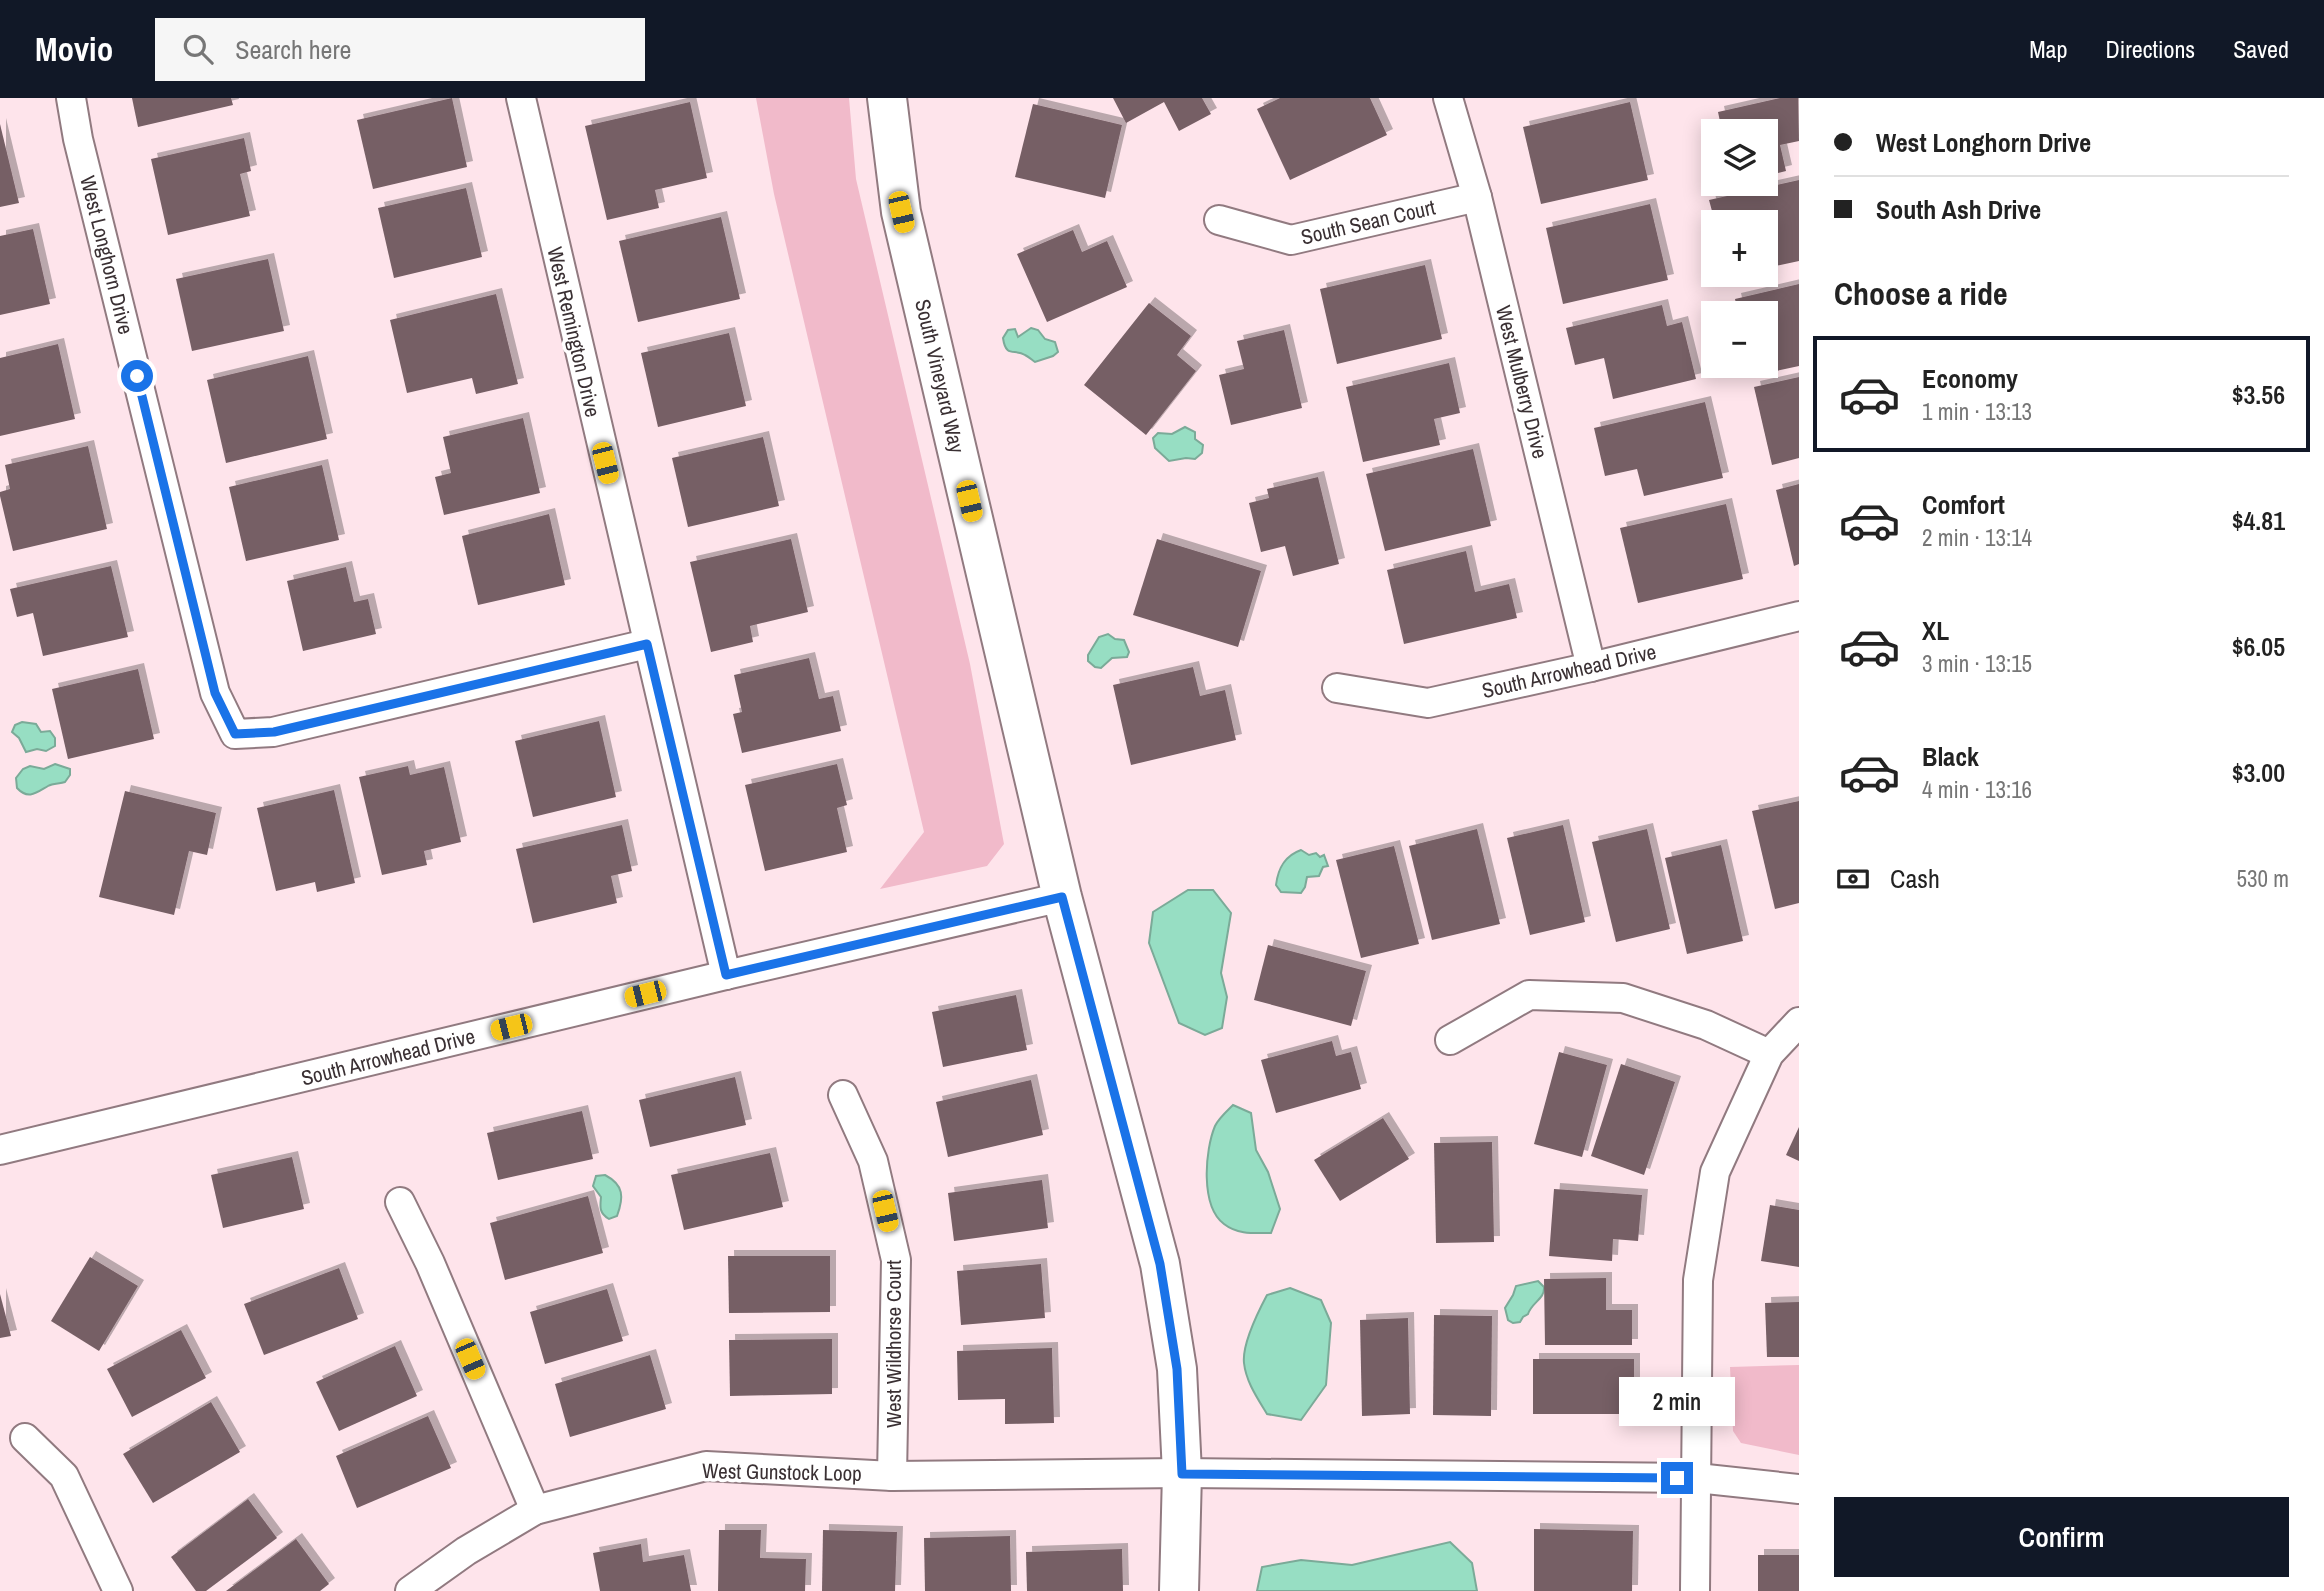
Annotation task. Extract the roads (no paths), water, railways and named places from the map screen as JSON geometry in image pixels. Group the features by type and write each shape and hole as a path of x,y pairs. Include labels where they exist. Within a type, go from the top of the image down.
{"street":[{"name":"West Longhorn Drive","path":"71,98 78,139 215,693 235,734 274,732 647,644"},
{"name":"West Remington Drive","path":"521,98 726,975"},
{"name":"South Vineyard Way","path":"887,98 901,212 1062,897 1160,1264 1177,1369 1182,1474 1179,1591"},
{"name":"West Mulberry Drive","path":"1448,98 1477,197 1591,667"},
{"name":"South Sean Court","path":"1219,220 1291,240 1477,197"},
{"name":"South Arrowhead Drive","path":"1337,688 1429,703 1799,616"},
{"name":"South Arrowhead Drive","path":"0,1150 1062,897"},
{"path":"1450,1040 1529,995 1623,998 1706,1025 1769,1054"},
{"path":"1695,1591 1698,1280 1715,1171 1769,1054 1799,1022"},
{"name":"West Wildhorse Court","path":"843,1095 873,1161 896,1260 892,1476"},
{"path":"400,1202 430,1263 535,1510"},
{"path":"26,1438 64,1476 118,1591"},
{"name":"West Gunstock Loop","path":"410,1591 466,1551 535,1510 706,1466 892,1476 1182,1474 1697,1479 1799,1489"}]}
